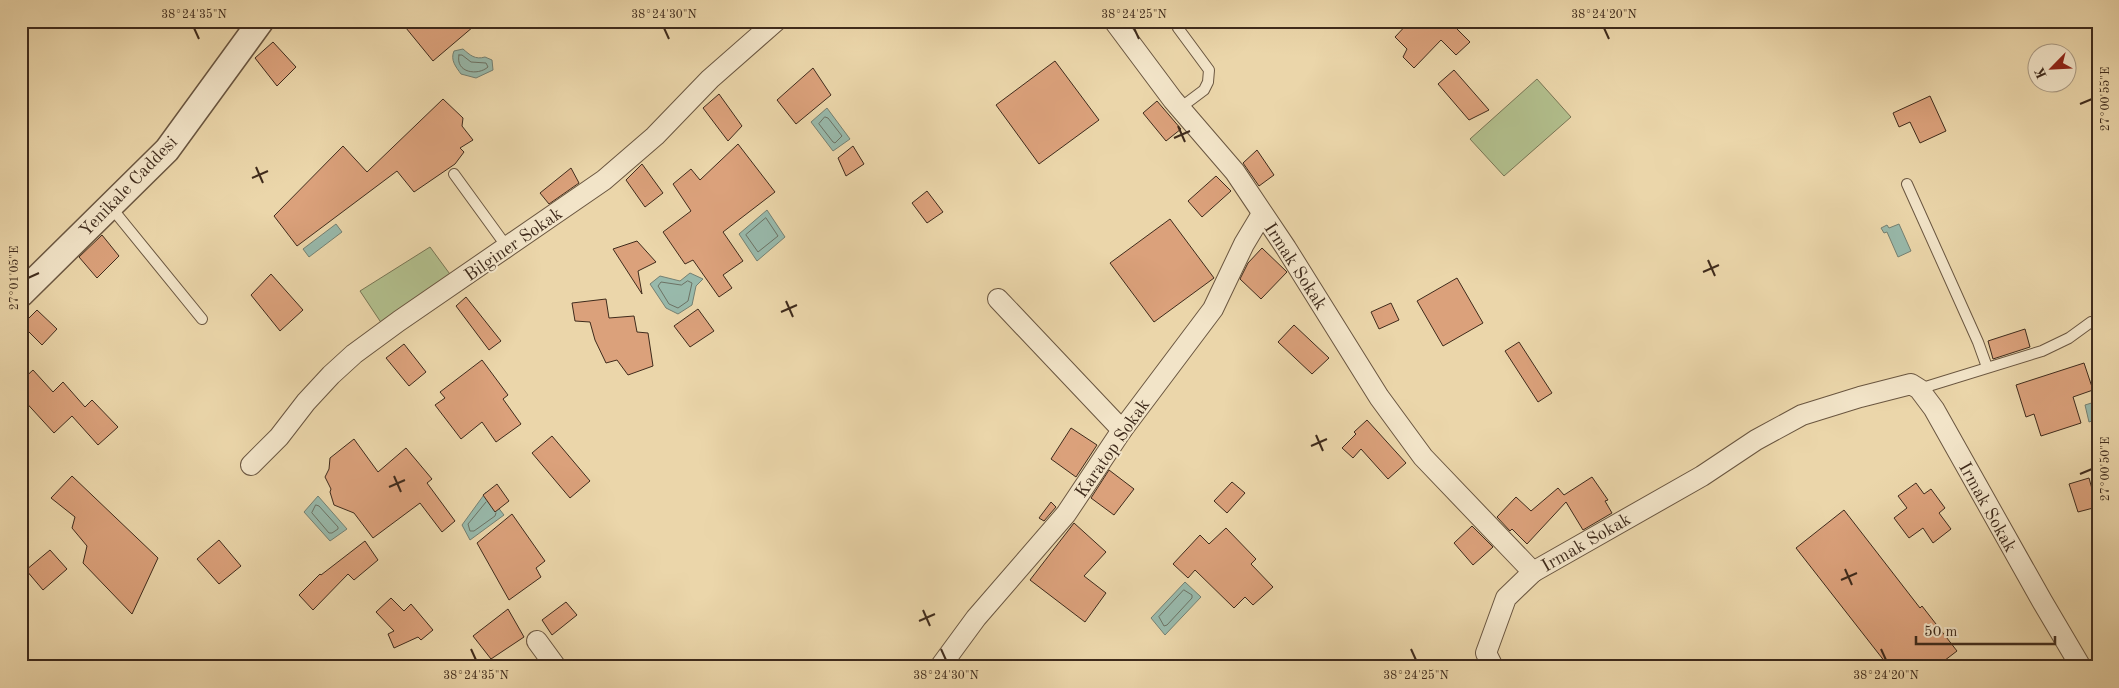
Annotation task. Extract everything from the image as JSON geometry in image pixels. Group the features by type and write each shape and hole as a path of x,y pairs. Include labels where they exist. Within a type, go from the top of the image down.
{"street":[{"name":"Yenikale Caddesi","path":"21,294 167,150 261,21"},
{"name":"Bilginer Sokak","path":"251,465 279,437 306,402 331,375 354,354 604,180 655,136 710,79 776,21"},
{"name":"Irmak Sokak","path":"1114,21 1180,108 1234,172 1291,257 1379,398 1418,449 1533,572 1702,476 1756,440 1802,415 1897,386 1911,384 1919,389 1934,410 2081,667"},
{"name":"Karatop Sokak","path":"940,667 976,618 1066,514 1122,430 1213,310 1244,244 1262,214"},
{"path":"998,299 1122,430"},
{"path":"1493,667 1486,653 1506,598 1533,572"},
{"path":"537,641 556,667"}],"lane":[{"path":"1179,21 1178,28 1209,70 1208,82 1204,90 1180,108"},
{"path":"454,174 506,247"},
{"path":"1907,184 1978,342 1987,368"},
{"path":"110,206 202,319"},
{"path":"1919,389 2042,351 2068,338 2091,322"}],"green space":[{"path":"1537,79 1571,117 1504,176 1470,139"},
{"path":"430,247 455,281 384,327 360,291"}],"water":[{"path":"463,49 475,57 485,57 492,60 493,70 476,78 461,74 454,63 453,54 454,51"},
{"path":"827,108 850,139 833,151 811,122"},
{"path":"767,210 785,237 757,261 739,234"},
{"path":"336,224 342,232 309,257 303,249"},
{"path":"1899,224 1911,251 1898,257 1887,232 1884,233 1881,228 1887,225 1889,228"},
{"path":"690,273 703,279 696,286 692,305 678,314 666,308 650,284 660,276 680,281"},
{"path":"2098,401 2098,419 2089,422 2085,405"},
{"path":"486,492 504,515 470,540 462,525"},
{"path":"318,496 347,529 330,541 304,512"},
{"path":"1185,582 1201,597 1165,635 1151,618"}],"building":[{"path":"414,21 480,21 433,61 406,28"},
{"path":"1410,21 1449,21 1470,42 1456,55 1441,40 1414,68 1403,57 1407,49 1395,37"},
{"path":"273,42 296,67 277,86 255,58"},
{"path":"1055,61 1099,120 1039,164 996,105"},
{"path":"813,68 831,95 796,124 777,100"},
{"path":"1454,70 1489,110 1469,120 1438,84"},
{"path":"719,94 742,126 728,141 703,108"},
{"path":"1930,96 1946,131 1920,143 1910,122 1899,127 1893,113"},
{"path":"443,99 463,118 462,126 473,140 460,148 464,152 455,164 414,192 397,171 297,246 274,216 343,146 367,172"},
{"path":"1157,101 1181,129 1166,141 1143,113"},
{"path":"738,144 775,192 723,232 743,261 723,275 732,288 719,297 693,260 685,264 663,232 691,211 673,184 691,169 700,180"},
{"path":"853,146 864,164 846,176 838,158"},
{"path":"1257,150 1274,175 1259,186 1243,163"},
{"path":"642,164 663,193 645,207 626,180"},
{"path":"571,168 579,183 549,204 540,193"},
{"path":"1216,176 1231,191 1202,217 1188,201"},
{"path":"927,191 943,212 927,223 912,203"},
{"path":"1170,219 1214,278 1154,322 1110,263"},
{"path":"102,235 119,256 97,278 79,257"},
{"path":"637,241 656,262 638,271 642,294 613,249"},
{"path":"1262,248 1287,272 1261,299 1240,279 1248,263"},
{"path":"271,274 303,310 280,331 251,295"},
{"path":"1457,278 1483,323 1443,346 1417,301"},
{"path":"466,297 501,341 489,350 456,306"},
{"path":"606,299 609,318 634,316 637,332 648,333 653,366 628,375 617,360 606,363 595,340 590,322 575,321 572,303"},
{"path":"1391,303 1399,320 1379,329 1371,312"},
{"path":"698,309 714,331 690,347 674,326"},
{"path":"37,310 57,329 42,345 22,325"},
{"path":"1294,325 1329,358 1312,374 1278,342"},
{"path":"2025,329 2030,347 1993,359 1988,341"},
{"path":"1519,342 1552,393 1538,402 1505,351"},
{"path":"404,344 426,372 409,386 386,358"},
{"path":"482,360 508,395 503,399 521,424 496,442 482,422 461,439 435,405 445,398 440,392"},
{"path":"2084,363 2093,390 2073,397 2081,423 2041,436 2034,414 2026,417 2016,385"},
{"path":"33,370 53,392 63,382 85,407 92,400 118,427 98,445 72,416 54,433 21,397 21,381"},
{"path":"1367,420 1406,463 1388,479 1361,449 1353,458 1342,448 1356,434 1354,432"},
{"path":"1071,428 1097,445 1076,477 1051,459"},
{"path":"552,436 590,481 570,498 532,453"},
{"path":"354,439 378,472 406,448 432,479 427,483 455,521 442,532 420,503 373,538 354,513 334,505 330,492 331,489 325,477 329,469 330,458"},
{"path":"1109,470 1134,489 1114,515 1091,498"},
{"path":"72,476 158,558 132,614 83,563 87,546 72,528 75,517 51,498"},
{"path":"1592,477 1608,500 1605,501 1612,513 1583,530 1566,502 1527,544 1512,529 1510,531 1497,517 1516,497 1531,511 1558,488 1564,495"},
{"path":"2089,478 2097,507 2078,512 2069,484"},
{"path":"1232,482 1245,493 1227,513 1214,501"},
{"path":"1916,483 1924,494 1931,489 1945,508 1939,513 1951,529 1933,543 1923,528 1909,538 1894,518 1907,508 1898,496"},
{"path":"497,484 509,501 495,512 483,495"},
{"path":"1051,502 1056,507 1044,521 1039,518"},
{"path":"1844,510 1920,608 1922,606 1957,651 1936,667 1889,667 1796,548"},
{"path":"512,514 545,561 536,568 541,577 509,600 477,543"},
{"path":"1074,523 1106,552 1084,576 1106,593 1085,622 1030,580"},
{"path":"1472,526 1493,547 1473,565 1454,543"},
{"path":"1226,528 1256,559 1251,564 1273,587 1253,605 1245,597 1234,608 1195,570 1188,578 1173,564 1200,535 1209,544"},
{"path":"219,540 241,566 219,584 197,559"},
{"path":"365,541 378,560 354,580 348,574 313,610 299,595 320,574"},
{"path":"50,550 67,569 43,590 26,570"},
{"path":"391,598 404,611 411,604 433,630 421,640 418,637 394,648 388,634 394,631 376,612"},
{"path":"566,602 577,615 552,635 542,620"},
{"path":"508,609 524,637 491,659 473,636"}]}
